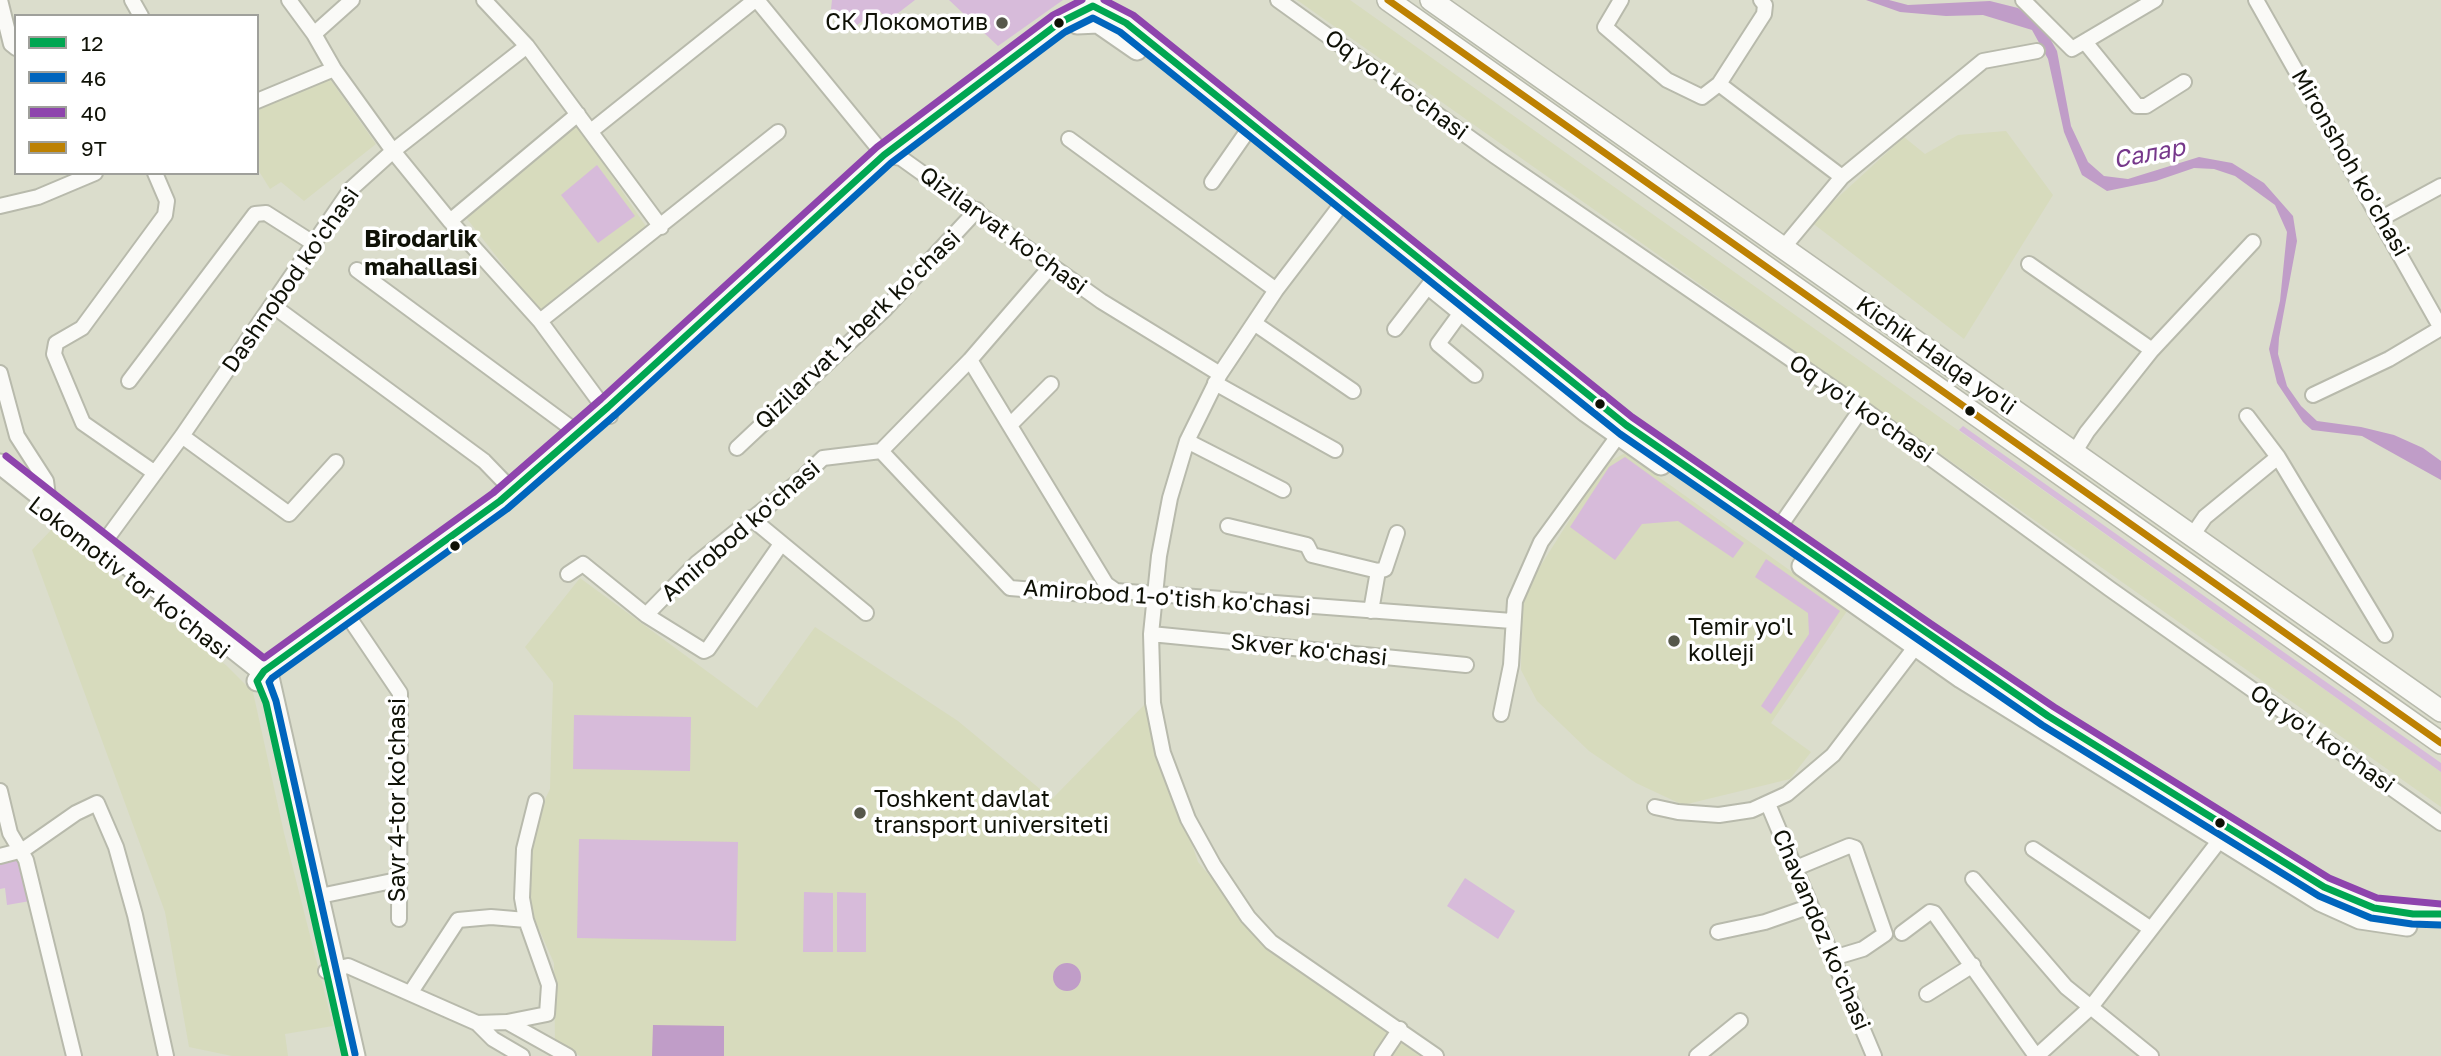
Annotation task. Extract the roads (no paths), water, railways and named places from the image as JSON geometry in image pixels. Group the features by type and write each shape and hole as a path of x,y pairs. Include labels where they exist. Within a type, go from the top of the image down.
{"highway":[{"name":"Kichik Halqa yo'li","path":"1388,0 2441,743"},
{"name":"Kichik Halqa yo'li","path":"1431,0 2441,711"},
{"path":"2279,631 2294,608"}],"main road":[{"path":"263,676 506,500 607,413 890,156 1059,23 1096,3"},
{"path":"890,156 1077,24 1096,3"},
{"path":"1096,3 1126,23 1244,136 1340,205 1462,311 1622,430 1921,640 2223,834 2320,901 2347,915 2383,923 2441,926"},
{"path":"1077,24 1093,22 1110,29 1193,86 1622,430"},
{"path":"506,500 578,433 607,413"},
{"name":"Lokomotiv tor ko'chasi","path":"0,464 99,549"},
{"name":"Lokomotiv tor ko'chasi","path":"0,477 99,549 263,676"},
{"path":"263,676 320,896 345,1056"},
{"path":"263,676 266,703 331,970 355,1056"},
{"path":"2223,834 2351,901 2393,912 2441,914"}],"street":[{"path":"0,0 11,44 14,46"},
{"path":"289,0 393,151 450,221 540,321 607,413"},
{"path":"314,34 352,0"},
{"path":"484,0 527,46 661,227"},
{"path":"591,131 756,0"},
{"name":"Qizilarvat ko'chasi","path":"756,0 890,156 978,211 1101,301 1217,379 1335,450"},
{"name":"Oq yo'l ko'chasi","path":"1278,0 1506,164 1862,408 2441,823"},
{"path":"1620,0 1605,27 1667,80 1702,97 1720,84 1764,14 1765,5 1761,0"},
{"path":"2024,0 2073,49 2155,0"},
{"name":"Mironshoh ko'chasi","path":"2256,0 2382,218 2441,328"},
{"path":"2085,42 2137,106 2146,106 2184,82"},
{"name":"Dashnobod ko'chasi","path":"99,549 182,436 351,189 393,151 527,46"},
{"path":"1783,248 1843,177 1983,61 2037,51"},
{"path":"259,100 334,69"},
{"path":"1720,84 1843,177"},
{"path":"450,221 578,114"},
{"path":"540,321 778,132"},
{"path":"1212,182 1244,136"},
{"path":"1069,139 1276,290"},
{"path":"0,206 38,197 90,175"},
{"path":"155,473 83,423 54,354 56,343 82,328 166,215 167,201 156,175"},
{"path":"2382,218 2441,186"},
{"path":"1340,205 1276,290 1217,379 1186,441 1165,518 1155,594 1152,686 1163,753 1181,802 1209,859 1248,918 1280,948 1436,1056"},
{"name":"Qizilarvat 1-berk ko'chasi","path":"737,448 884,310 978,211"},
{"path":"129,381 256,214 266,213 313,243"},
{"path":"2074,453 2087,432 2152,351 2253,242"},
{"path":"2029,264 2152,351"},
{"path":"881,451 970,360 1052,265"},
{"path":"357,270 578,433"},
{"path":"1395,329 1429,285"},
{"path":"272,305 484,461 506,500"},
{"path":"1462,311 1438,344 1475,375"},
{"path":"1254,323 1353,391"},
{"path":"2313,396 2389,359 2441,328"},
{"path":"970,360 1106,584 1116,591"},
{"path":"0,373 17,436 46,481 49,504"},
{"path":"1010,425 1051,384"},
{"path":"1772,537 1862,408"},
{"path":"2247,416 2278,457 2385,635"},
{"path":"1501,714 1511,665 1515,601 1541,542 1622,430"},
{"path":"182,436 289,514 336,462"},
{"path":"1186,441 1283,490"},
{"name":"Amirobod ko'chasi","path":"646,615 697,563 824,458 881,451"},
{"name":"Amirobod 1-o'tish ko'chasi","path":"881,451 1007,587 1098,595 1116,591 1512,621"},
{"path":"2192,536 2206,517 2278,457"},
{"path":"751,518 866,613"},
{"path":"1228,526 1307,545 1312,555 1378,571 1385,569 1397,533"},
{"path":"568,574 583,564 646,615 698,649 708,649 780,544"},
{"path":"1371,611 1378,571"},
{"name":"Savr 4-tor ko'chasi","path":"348,616 400,693 397,880 399,919"},
{"name":"Skver ko'chasi","path":"1152,634 1466,666"},
{"path":"1655,807 1678,812 1719,815 1768,804 1806,780 1833,755 1921,640"},
{"path":"0,791 10,833 23,850 74,1056"},
{"path":"477,1023 508,1022 547,1014 549,985 526,920 522,898 524,849 536,801"},
{"path":"0,856 23,850 76,813 97,803 116,847 135,915 166,1056"},
{"name":"Chavandoz ko'chasi","path":"1768,804 1874,1056"},
{"path":"1902,933 1932,911 2037,1056 2091,1007 2223,834"},
{"path":"1796,868 1849,846 1855,848 1885,933 1863,949 1833,958"},
{"path":"2033,849 2151,929"},
{"path":"320,896 397,880"},
{"path":"1973,880 2066,986 2149,1055"},
{"path":"1717,932 1765,922 1811,906"},
{"path":"411,992 458,920 491,917 526,920"},
{"path":"1927,994 1973,965"},
{"path":"331,970 348,966 411,992 477,1023 493,1039 522,1056"},
{"path":"1697,1056 1740,1021"},
{"path":"508,1022 568,1056"},
{"path":"1382,1056 1400,1029"}],"place":[{"name":"СК Локомотив","path":"1002,23"},
{"name":"Temir yo'l kolleji","path":"1674,641"},
{"name":"Toshkent davlat transport universiteti","path":"860,813"}],"district":[{"name":"Birodarlik mahallasi","path":"421,253"}],"water label":[{"name":"Салар","path":"2149,154"}]}
